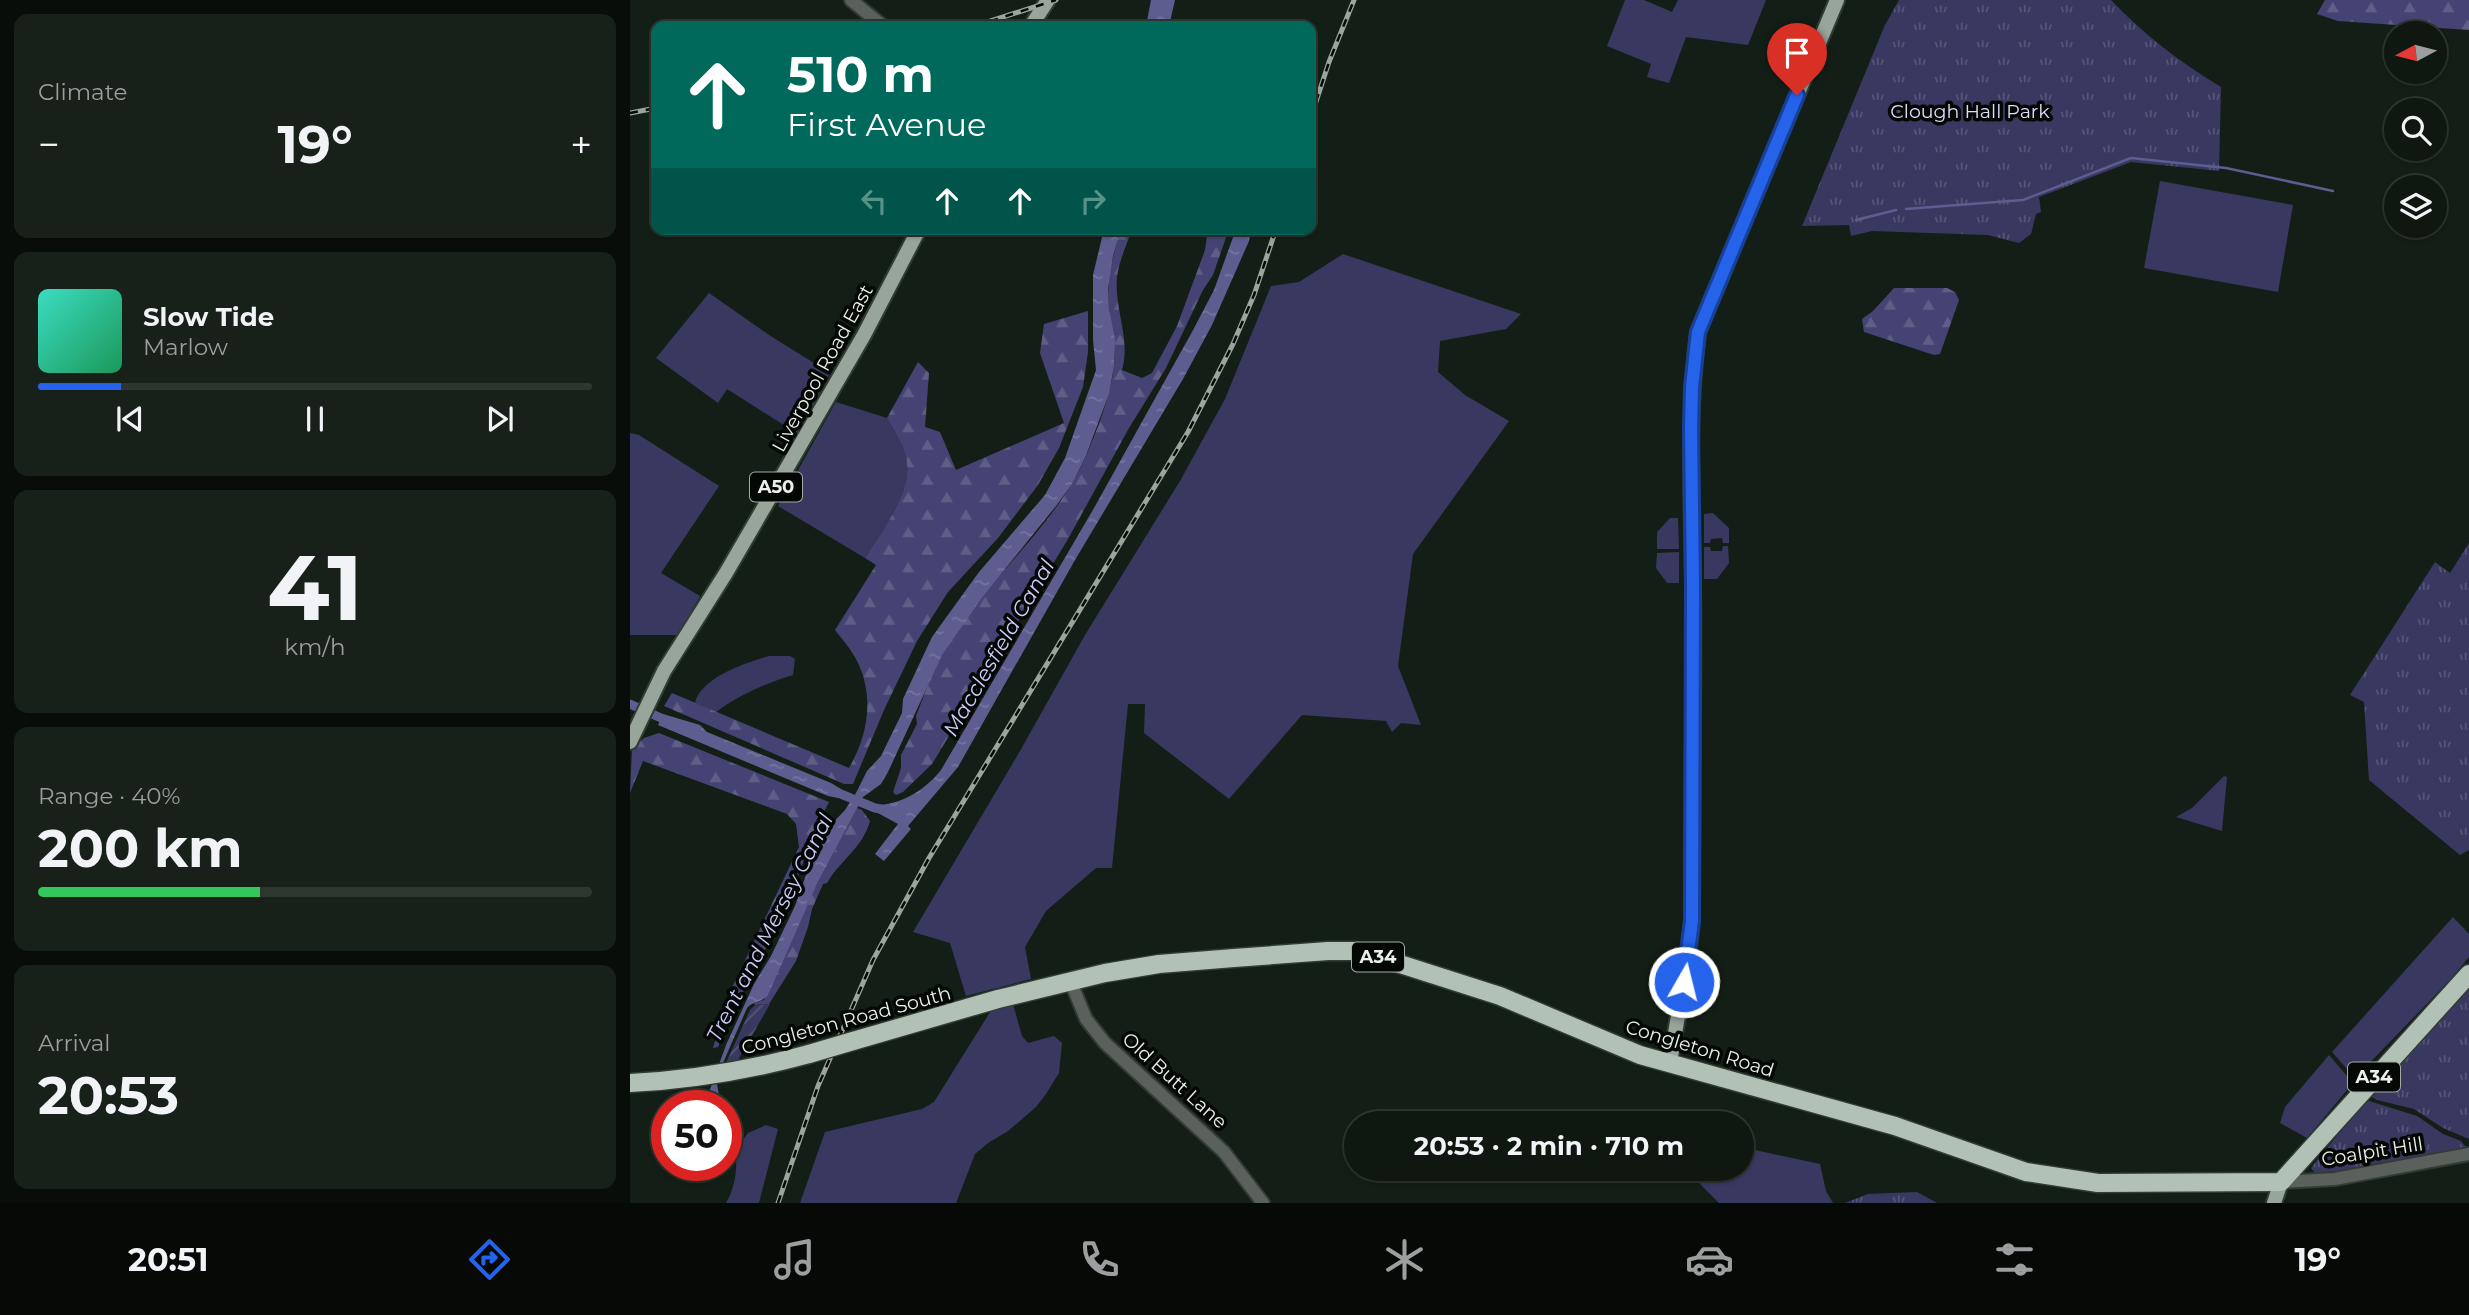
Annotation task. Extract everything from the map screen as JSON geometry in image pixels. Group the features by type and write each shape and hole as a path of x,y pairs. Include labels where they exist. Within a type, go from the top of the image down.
{"highway":[{"name":"Congleton Road","path":"1070,981 1159,964 1354,951 1500,996 1640,1055 1869,1118 2026,1172 2098,1183 2281,1182"},
{"name":"A34","path":"2281,1182 2469,974"},
{"name":"Congleton Road South","path":"630,1083 733,1072 809,1054 1070,981"}],"main road":[{"path":"1034,21 1048,0"},
{"path":"1670,1062 1692,921 1691,428 1698,332 1837,0"},
{"name":"Liverpool Road East","path":"630,742 664,671 726,573 857,347 916,235"},
{"path":"2274,1203 2281,1182"}],"street":[{"path":"851,0 877,21"},
{"name":"Old Butt Lane","path":"1070,981 1086,1019 1105,1043 1224,1152 1263,1203"},
{"name":"Coalpit Hill","path":"2281,1182 2335,1179 2469,1154"},
{"path":"2299,1162 2303,1174 2310,1180"}],"green space":[{"path":"1625,0 1644,0 1672,12 1678,0 1766,0 1748,45 1686,37 1669,83 1647,77 1651,64 1607,46"},
{"name":"Clough Hall Park","path":"1899,0 2111,0 2163,47 2221,87 2219,171 2131,162 2039,197 2041,212 2036,214 2031,234 2019,243 1988,235 1872,231 1851,236 1849,225 1802,226 1885,25"},
{"path":"2325,0 2469,0 2469,30 2447,28 2447,21 2384,21 2384,24 2338,21 2317,14"},
{"path":"2160,181 2293,205 2278,292 2144,268"},
{"path":"1119,235 1130,235 1117,277 1125,347 1122,370 1142,378 1152,373 1177,326 1205,250 1207,235 1227,235 1213,275 1203,290 1166,368 1129,428 1068,539 932,764 903,792 896,795 893,792 901,768 901,755 917,724 916,716 931,677 949,642 1066,494 1095,434 1107,400 1114,365 1108,297 1113,258"},
{"path":"1343,254 1521,314 1506,329 1440,341 1438,372 1465,395 1509,421 1413,554 1398,666 1421,725 1401,723 1392,732 1386,721 1302,715 1229,799 1144,733 1145,704 1128,704 1112,868 1096,868 1046,911 1025,947 1031,979 966,996 950,943 913,932 1085,635 1180,481 1225,399 1271,286 1299,282"},
{"path":"1894,288 1947,288 1955,292 1959,300 1940,354 1934,355 1864,332 1862,319"},
{"path":"709,293 830,373 798,434 727,389 718,403 656,358"},
{"path":"1088,311 1088,352 1083,387 1059,448 1038,485 998,538 948,592 917,641 853,784 844,784 664,706 672,693 849,768 865,727 867,699 855,657 835,630 876,565 865,558 901,497 905,483 905,453 887,418 918,362 929,373 925,427 940,432 956,470 1064,423 1040,353 1044,324"},
{"path":"836,402 887,418 906,458 907,470 901,497 865,558 778,506"},
{"path":"630,433 639,435 719,486 661,573 700,596 678,635 630,635"},
{"path":"1713,513 1729,528 1729,543 1723,543 1722,538 1704,543 1704,514"},
{"path":"1670,518 1678,518 1679,549 1657,549 1657,532"},
{"path":"2469,543 2469,850 2460,855 2369,780 2364,702 2350,695 2435,562 2450,573"},
{"path":"1723,546 1728,546 1729,563 1717,579 1704,579 1704,547 1710,547 1711,551 1722,551"},
{"path":"1679,552 1679,583 1667,583 1656,568 1657,553"},
{"path":"769,656 790,656 795,659 793,675 753,690 716,712 695,703 706,686 726,672"},
{"path":"659,733 829,802 813,834 788,906 734,1009 718,1047 713,1048 729,994 799,847 796,824 787,814 643,761 630,793 632,749 644,738"},
{"path":"2224,776 2227,777 2222,831 2176,817 2192,808"},
{"path":"857,808 862,810 870,821 862,839 827,883 823,884 812,909 796,961 769,1004 755,1005 754,1003 764,1000 817,884"},
{"path":"2453,917 2469,934 2469,957 2355,1078 2332,1052"},
{"path":"2469,988 2469,1139 2443,1128 2414,1109 2370,1096"},
{"path":"770,1004 738,1060 726,1063 750,1010 755,1005"},
{"path":"1013,1004 1022,1036 1028,1043 1054,1036 1062,1043 1059,1073 1036,1107 975,1154 956,1203 800,1203 825,1132 922,1109 934,1102 992,1009"},
{"path":"2329,1055 2353,1083 2307,1138 2280,1123 2285,1107"},
{"path":"2366,1100 2417,1116 2443,1134 2461,1141 2468,1150 2339,1173 2316,1173 2311,1168"},
{"path":"766,1125 778,1129 759,1203 726,1203 734,1181 742,1181 742,1141 748,1133"},
{"path":"1754,1150 1820,1164 1826,1191 1833,1203 1719,1203 1696,1181 1754,1181"},
{"path":"1917,1192 1937,1203 1845,1203 1868,1194"}],"water":[{"path":"1151,0 1175,0 1170,21 1147,21"},
{"path":"1103,235 1119,235 1108,289 1115,339 1114,366 1109,394 1085,458 1072,484 981,599 942,655 888,772 881,784 863,797 817,884 768,995 747,1008 716,1079 718,1090 710,1090 726,1045 754,984 795,906 816,847 828,828 845,810 867,771 881,756 902,713 903,699 932,637 979,572 1045,495 1065,458 1096,370 1093,275"},
{"path":"1234,235 1250,235 1212,325 1183,379 1075,560 958,767 908,826 911,829 884,861 875,854 898,824 876,812 875,808 913,794 941,770 1094,508 1214,290"},
{"path":"663,714 700,725 707,732 831,783 841,789 841,795 838,798 828,796 658,725"}],"waterway":[{"path":"1906,209 2023,200 2131,158 2226,168 2333,191"},
{"path":"1856,220 1896,210"},
{"name":"Macclesfield Canal","path":"630,704 670,722"},
{"name":"Macclesfield Canal","path":"831,790 875,808 887,810"}],"railway":[{"path":"991,21 1056,0"},
{"path":"1316,102 1354,0"},
{"path":"630,113 651,109"},
{"path":"778,1203 818,1086 873,960 929,858 1188,432 1233,344 1254,295 1274,235"}],"route":[{"path":"1684,982 1692,921 1691,428 1698,332 1797,95"}],"water label":[{"name":"Trent and Mersey Canal","path":"770,928"}]}
